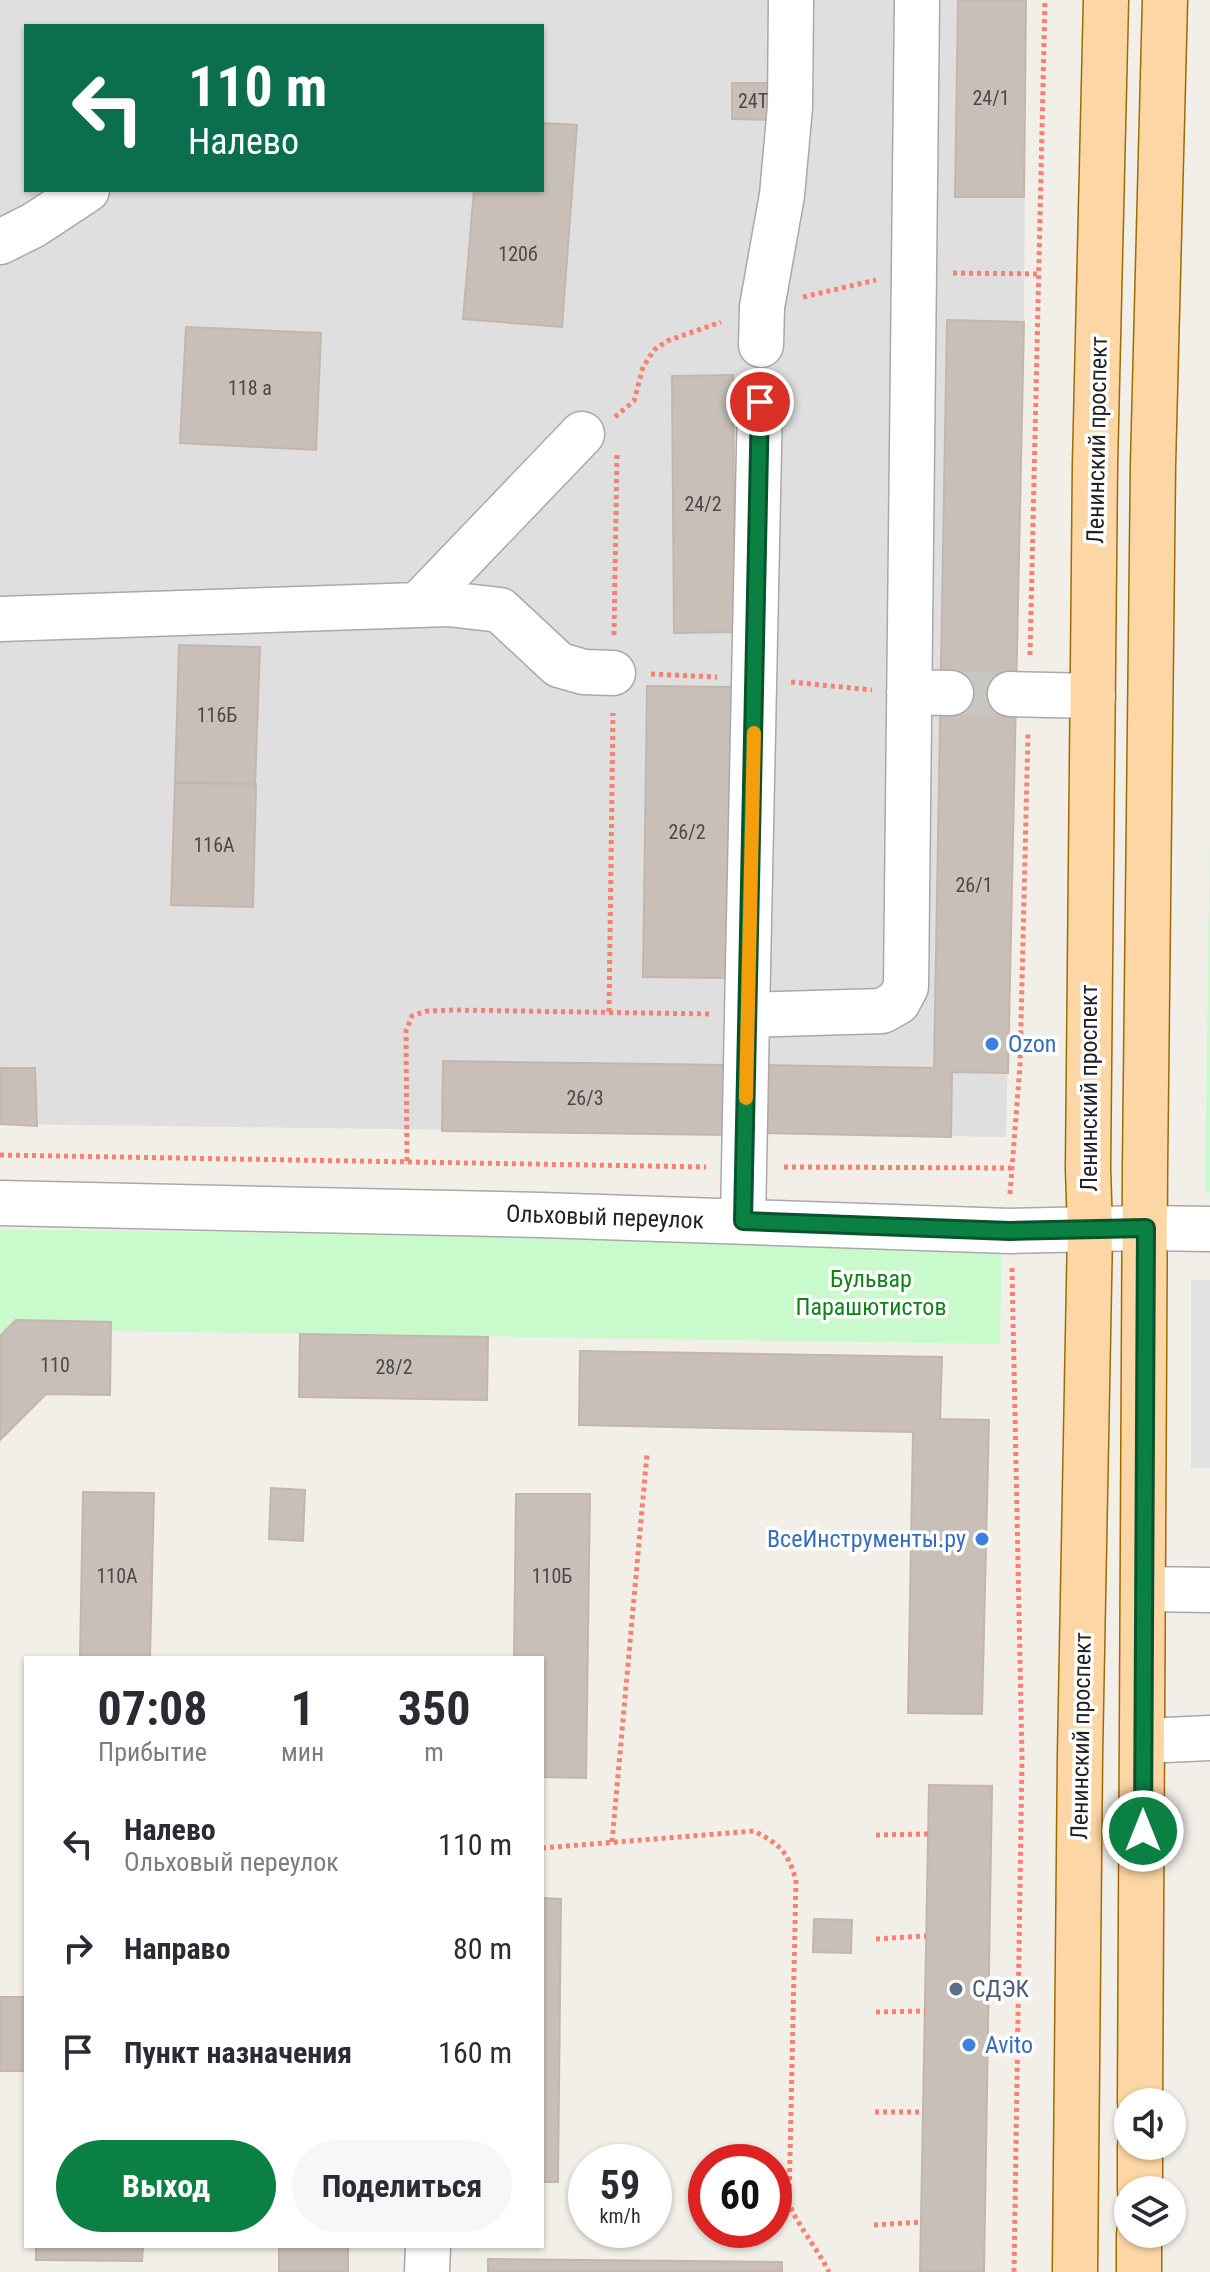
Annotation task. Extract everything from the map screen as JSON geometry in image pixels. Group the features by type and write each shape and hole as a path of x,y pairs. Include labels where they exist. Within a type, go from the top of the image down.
{"main road":[{"name":"Ленинский проспект","path":"1075,2272 1080,1755 1090,1231 1088,1152 1095,465 1106,0"},
{"path":"1140,2088 1153,465 1165,0"},
{"path":"1139,2248 1139,2272"}],"street":[{"path":"761,345 762,307 782,195 790,107 791,0"},
{"path":"747,1015 882,1011 898,1002 906,987 930,692 917,0"},
{"path":"0,242 34,225 84,192"},
{"path":"743,1221 760,402"},
{"path":"418,605 582,434"},
{"path":"0,619 448,604 500,610 559,665 584,672 613,673"},
{"path":"1019,694 1093,696"},
{"name":"Ольховый переулок","path":"0,1203 743,1221 1010,1231 1210,1229"},
{"path":"1143,1589 1210,1590"},
{"path":"1144,1741 1210,1738"},
{"path":"427,2272 428,2248"}],"path":[{"path":"1014,2272 1022,1758 1010,1231 1011,1168 1020,1065 1019,694 1045,0"},
{"path":"613,673 756,678 830,687 930,692"},
{"path":"407,1162 406,1031 412,1016 427,1011 456,1010 747,1015"},
{"path":"0,1155 744,1167 1011,1168"},
{"path":"612,1842 647,1454"},
{"path":"544,1848 754,1831 789,1855 796,1880 789,2204 798,2226 820,2254 829,2272"},
{"path":"876,1835 928,1834"},
{"path":"876,1939 926,1936"},
{"path":"876,2012 925,2011"},
{"path":"875,2112 923,2112"},
{"path":"874,2225 921,2222"}],"shaded area":[{"path":"0,0 1026,0 1024,322 1006,1137 0,1124"},
{"path":"1191,1280 1210,1280 1210,1468 1191,1468"}],"green space":[{"path":"1210,821 1210,1192 1205,1192"},
{"name":"Бульвар Парашютистов","path":"0,1229 1002,1244 1000,1344 111,1331 111,1322 16,1320 0,1336"}],"building":[{"path":"958,0 1026,0 1024,197 955,197"},
{"path":"732,83 773,83 773,120 732,119"},
{"path":"544,123 577,125 562,327 463,319 474,192 544,192"},
{"path":"947,320 1024,322 1008,1073 952,1072 951,1137 758,1133 759,1065 934,1068"},
{"path":"186,327 321,333 316,450 180,443"},
{"path":"733,375 735,632 674,633 672,376"},
{"path":"179,645 260,647 255,784 175,782"},
{"path":"647,686 732,687 728,978 643,977"},
{"path":"175,783 256,784 253,907 171,905"},
{"path":"443,1061 728,1065 726,1135 442,1131"},
{"path":"0,1068 35,1068 37,1126 0,1124"},
{"path":"16,1320 111,1322 110,1395 46,1394 0,1440 0,1336"},
{"path":"300,1334 488,1337 487,1400 299,1397"},
{"path":"580,1351 942,1357 940,1419 989,1420 982,1714 908,1713 913,1432 579,1425"},
{"path":"271,1488 305,1490 303,1541 269,1539"},
{"path":"83,1492 154,1493 150,1656 80,1656"},
{"path":"516,1494 590,1494 586,1778 544,1777 544,1656 514,1656"},
{"path":"929,1785 992,1786 984,2272 920,2272"},
{"path":"544,1898 561,1899 558,2182 544,2182"},
{"path":"814,1919 852,1920 851,1953 813,1952"},
{"path":"0,1997 24,1997 24,2071 0,2071"},
{"path":"36,2248 143,2248 142,2261 36,2260"},
{"path":"279,2248 348,2248 348,2272 279,2272"},
{"path":"488,2259 782,2262 782,2272 488,2272"}],"tunnel":[{"path":"951,693 1010,694"}],"slow traffic":[{"path":"746,1098 754,733"}],"place":[{"name":"Ozon","path":"992,1044"},
{"name":"ВсеИнструменты.ру","path":"982,1539"},
{"name":"СДЭК","path":"956,1989"},
{"name":"Avito","path":"969,2045"}],"route":[{"path":"760,402 743,1221 1010,1231 1146,1228 1143,1831"}]}
